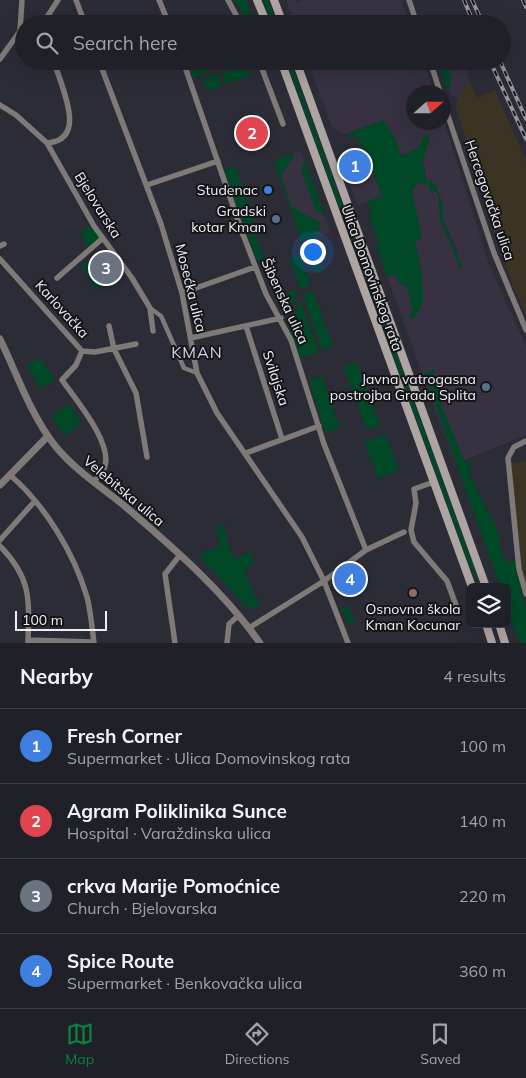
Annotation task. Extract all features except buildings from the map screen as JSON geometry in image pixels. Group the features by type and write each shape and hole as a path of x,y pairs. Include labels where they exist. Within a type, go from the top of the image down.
{"main road":[{"path":"258,0 264,15"},
{"path":"274,0 279,15"},
{"name":"Ulica Domovinskog rata","path":"284,70 471,583"},
{"name":"Ulica Domovinskog rata","path":"299,70 485,583"},
{"path":"487,628 492,643"},
{"path":"500,628 505,643"}],"street":[{"path":"21,15 22,0"},
{"path":"48,15 58,0"},
{"path":"76,0 82,15"},
{"path":"160,0 166,15"},
{"path":"228,0 236,15"},
{"path":"409,0 414,15"},
{"path":"0,58 15,38"},
{"path":"47,143 61,140 67,135 72,123 57,70"},
{"name":"Mosećka ulica","path":"103,70 146,185 182,292 198,373 217,413 302,537 324,581 348,643"},
{"name":"Šibenska ulica","path":"186,70 255,267 266,294 281,318 291,340 319,426 366,550"},
{"path":"262,70 283,124"},
{"path":"433,70 438,85"},
{"name":"Bjelovarska","path":"0,105 16,116 47,143 103,238 132,278 150,308 153,331"},
{"name":"Hercegovačka ulica","path":"451,125 494,253 526,330"},
{"path":"146,185 218,161"},
{"path":"57,278 103,238"},
{"name":"Karlovačka","path":"0,259 82,351 76,365 62,380 100,436 105,463 104,469 94,481"},
{"path":"182,292 255,267"},
{"path":"150,308 161,316 184,368 198,373"},
{"path":"191,338 281,318"},
{"path":"109,326 114,349 136,393 147,457"},
{"name":"Svilajska","path":"246,326 282,439"},
{"name":"Velebitska ulica","path":"0,339 48,436 67,459 180,556 239,615 260,643"},
{"path":"82,351 95,352 136,344"},
{"path":"246,453 319,426"},
{"path":"0,486 48,436"},
{"path":"526,441 514,447 508,458 520,569 526,594"},
{"path":"0,546 15,561 23,575 28,602 28,641 94,643 87,598 77,571 50,521 10,475"},
{"path":"434,482 414,489 416,503 411,530 414,542 447,582 457,608"},
{"path":"0,540 34,502"},
{"path":"249,628 324,581 366,550 404,532"},
{"path":"175,643 165,574 180,556"},
{"path":"227,643 229,624 239,615"}],"shaded area":[{"path":"286,0 296,0 296,4 303,0 401,0 407,15 292,15"},
{"path":"311,70 426,70 432,85 406,85 406,130 447,130 488,262 526,346 526,435 455,464 387,276 395,275 407,286 415,317 422,275 415,241 422,238 412,190 419,182 429,185 435,190 439,198 440,220 454,252 458,251 443,220 443,203 434,183 426,180 418,148 401,156 395,139 384,120 345,134 332,127"},
{"path":"448,70 467,70 468,79 460,101 451,94 451,78"},
{"path":"468,79 477,98 495,90 526,161 526,315 511,282 498,238 483,202 485,196 456,108 458,99 460,100"},
{"path":"363,147 382,196 358,205 339,157"},
{"path":"301,151 330,232 302,242 274,161"},
{"path":"526,461 526,585 522,569 510,463"}],"green space":[{"path":"234,0 246,0 251,15 244,15"},
{"path":"263,0 268,0 274,15 269,15"},
{"path":"190,70 213,70 193,78"},
{"path":"233,70 248,70 250,76 226,84 222,74"},
{"path":"289,70 293,70 479,583 469,565"},
{"path":"441,70 448,70 451,78 450,85 446,85"},
{"path":"218,74 222,86 208,91 203,80"},
{"path":"384,120 395,139 401,156 418,148 425,134 430,138 423,161 426,180 434,183 443,203 443,220 463,269 461,270 440,220 439,198 435,191 431,193 429,185 419,182 412,190 422,238 415,241 423,283 423,294 418,313 411,319 408,316 413,312 407,287 400,284 395,275 387,276 376,245 378,241 369,217 371,206 368,204 368,201 382,196 363,147 355,136 345,134"},
{"path":"291,154 294,156 281,175 292,207 321,223 317,237 302,242 274,161"},
{"path":"305,160 325,217 315,209 301,169"},
{"path":"235,166 254,219 251,221 264,259 257,261 224,170"},
{"path":"91,225 100,238 89,248 80,233"},
{"path":"315,250 322,270 314,272 307,252"},
{"path":"300,255 311,285 300,289 290,259"},
{"path":"89,260 105,284 97,290 81,266"},
{"path":"295,290 294,304 283,314 276,297"},
{"path":"313,291 333,346 322,350 303,295"},
{"path":"301,301 318,352 300,358 286,318 293,315"},
{"path":"40,358 55,380 40,389 27,365"},
{"path":"357,362 380,426 367,430 343,366"},
{"path":"434,370 435,379 440,381 441,404 465,463 472,459 469,475 495,525 505,563 514,560 526,610 526,643 519,643 511,620 511,583 499,583 424,373"},
{"path":"322,376 340,428 325,433 309,380"},
{"path":"69,404 81,423 65,436 51,416"},
{"path":"385,434 399,470 378,479 364,442"},
{"path":"223,524 235,559 250,552 253,562 245,571 260,608 252,609 245,606 199,556 220,545 216,527"},
{"path":"348,606 355,623 354,626 348,623 341,608"}],"railway":[{"path":"464,0 470,15"},
{"path":"472,0 479,15"},
{"path":"523,0 526,7"},
{"path":"494,70 526,139"},
{"path":"504,70 526,119"}],"place":[{"name":"Agram Poliklinika Sunce","path":"252,133"},
{"name":"Fresh Corner","path":"355,166"},
{"name":"Studenac","path":"268,190"},
{"name":"Gradski kotar Kman","path":"276,219"},
{"name":"crkva Marije Pomoćnice","path":"106,268"},
{"name":"Javna vatrogasna postrojba Grada Splita","path":"486,387"},
{"name":"Spice Route","path":"350,579"},
{"name":"Osnovna škola Kman Kocunar","path":"413,593"}],"district":[{"name":"KMAN","path":"197,352"}]}
